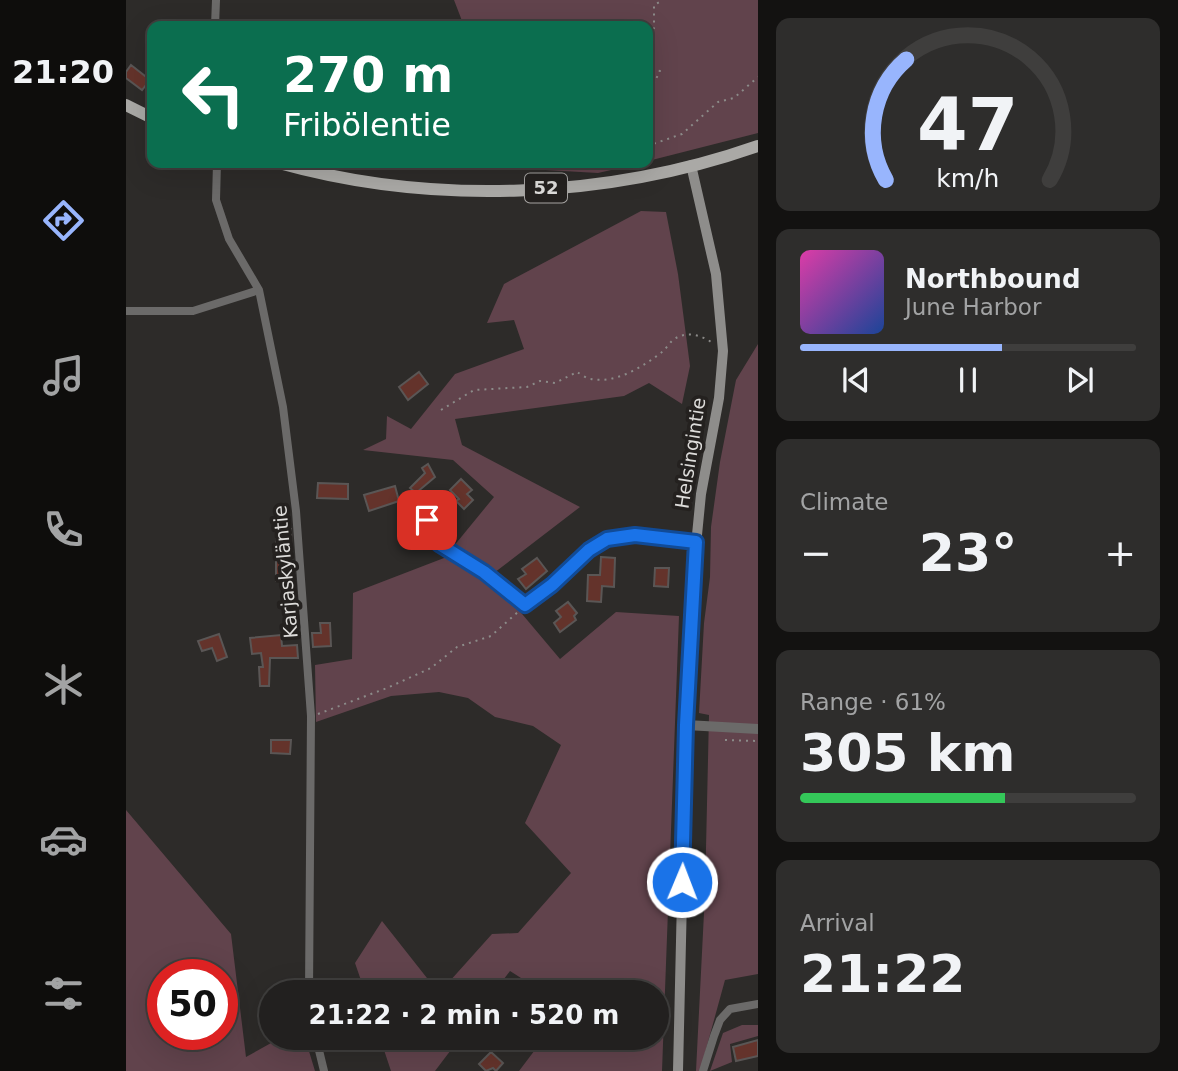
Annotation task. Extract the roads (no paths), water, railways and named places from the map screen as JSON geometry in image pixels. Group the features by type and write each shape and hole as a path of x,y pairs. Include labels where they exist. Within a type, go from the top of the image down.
{"main road":[{"path":"126,105 147,116"},
{"name":"52","path":"301,168 388,185 508,191 605,182 691,165 758,146"},
{"name":"Helsingintie","path":"678,1071 686,725 696,542 701,494 719,398 723,351 716,274 691,165"}],"street":[{"path":"215,21 216,0"},
{"name":"Karjaskyläntie","path":"217,168 216,201 229,239 259,290 288,444 296,511 312,716 309,980"},
{"path":"126,311 193,311 259,290"},
{"path":"427,520 432,537 439,544 484,572 525,605 552,585 589,550 607,539 635,535 696,542"},
{"path":"686,725 758,729"},
{"path":"703,1071 720,1020 730,1009 758,1004"},
{"path":"319,1050 324,1071"}]}
